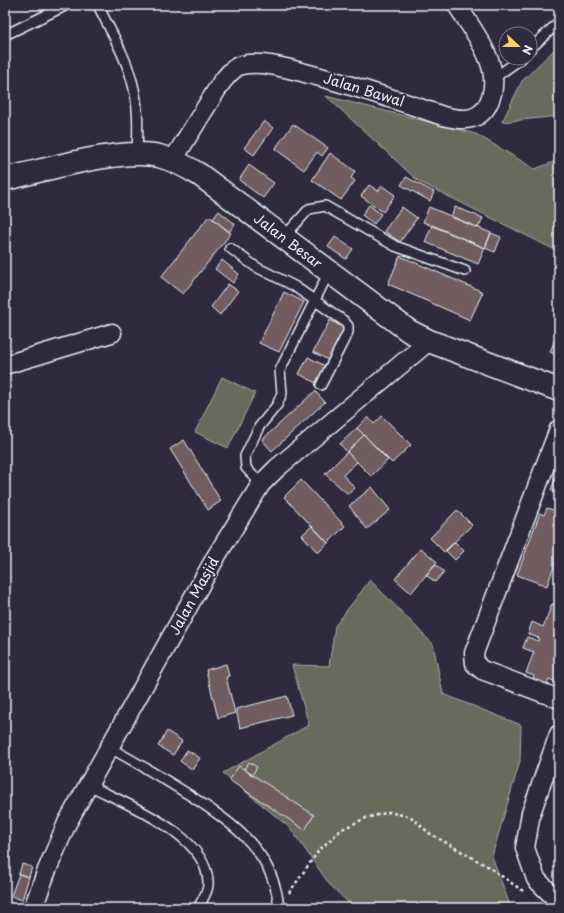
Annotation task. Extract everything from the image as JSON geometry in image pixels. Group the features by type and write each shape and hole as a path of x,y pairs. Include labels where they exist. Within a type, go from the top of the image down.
{"street":[{"name":"Jalan Bawal","path":"173,160 222,83 230,72 240,66 257,64 278,67 344,82 443,116 459,120 473,119 483,113 489,102 494,78 487,54 457,5"},
{"name":"Jalan Besar","path":"5,179 111,156 138,154 157,156 173,160 187,166 200,175 388,317 430,342 559,390"},
{"path":"5,365 112,333"},
{"name":"Jalan Masjid","path":"33,908 66,823 110,748 217,555 262,484 277,468 430,342"},
{"path":"559,429 474,653 475,664 482,670 559,699"},
{"path":"559,734 531,813 525,848 536,879 559,902"}],"lane":[{"path":"5,36 67,5"},
{"path":"98,5 128,68 132,82 138,117 138,154"},
{"path":"538,42 559,22"},
{"path":"494,78 511,66"},
{"path":"284,238 309,209 325,206 395,246 465,271"},
{"path":"230,248 256,267 294,286 344,321 348,326 348,332 321,385"},
{"path":"262,484 246,468 244,456 259,427 280,399 283,385 280,370 329,272"},
{"path":"110,748 156,774 228,821 250,842 268,866 276,887 279,908"},
{"path":"88,785 167,825 192,847 206,873 208,887 198,908"}],"path":[{"path":"279,908 319,850 342,828 366,818 389,812 411,817 429,833 487,866 529,896"}],"green space":[{"path":"559,45 559,116 502,122 522,81"},
{"path":"326,96 476,134 535,169 559,160 559,252 418,181"},
{"path":"222,377 255,393 228,448 195,432"},
{"path":"370,580 433,644 443,694 521,725 520,761 492,856 511,908 354,908 330,885 290,828 223,773 309,725 292,665 329,666 335,626"}],"building":[{"path":"264,121 273,128 254,155 244,148"},
{"path":"293,124 328,148 322,156 317,152 304,170 275,149"},
{"path":"330,153 355,171 351,178 355,181 341,200 312,180"},
{"path":"249,165 274,183 263,198 239,180"},
{"path":"406,177 434,192 430,201 401,185"},
{"path":"369,185 378,191 382,186 395,195 383,212 361,196"},
{"path":"369,205 381,214 374,224 362,215"},
{"path":"402,207 417,218 400,242 384,231"},
{"path":"429,207 491,233 485,248 423,222"},
{"path":"455,207 483,218 478,228 451,217"},
{"path":"219,211 235,224 229,232 213,219"},
{"path":"209,216 231,233 183,294 161,277"},
{"path":"432,225 485,248 478,264 425,242"},
{"path":"491,233 501,237 495,252 485,248"},
{"path":"335,237 353,249 346,259 328,247"},
{"path":"400,256 483,292 470,320 388,284"},
{"path":"222,260 239,274 233,283 215,269"},
{"path":"228,284 238,291 220,315 211,307"},
{"path":"284,292 304,302 279,352 259,343"},
{"path":"330,320 346,329 330,361 313,352"},
{"path":"559,329 559,356 550,352"},
{"path":"308,357 327,367 318,384 299,374"},
{"path":"315,391 325,402 272,451 262,440"},
{"path":"382,416 411,445 392,463 357,428 368,417 374,424"},
{"path":"357,428 364,435 347,452 340,444"},
{"path":"364,435 388,460 371,476 347,452"},
{"path":"184,440 221,501 208,510 170,449"},
{"path":"347,452 357,462 343,475 355,488 348,494 325,474"},
{"path":"559,468 559,493 551,490"},
{"path":"301,480 345,526 328,543 284,497"},
{"path":"372,487 390,510 367,529 349,506"},
{"path":"547,508 559,512 559,553 547,586 517,575 540,513 544,515"},
{"path":"457,510 472,525 444,552 430,538"},
{"path":"312,526 328,543 318,553 302,535"},
{"path":"455,542 464,551 455,560 446,551"},
{"path":"421,548 437,562 411,593 395,579"},
{"path":"435,564 444,572 435,582 426,575"},
{"path":"559,588 559,599 556,597"},
{"path":"552,604 559,607 559,674 556,682 549,679 545,688 531,683 534,676 526,673 534,652 523,648 527,637 538,641 539,638 528,634 532,622 543,627"},
{"path":"226,664 229,676 226,677 235,713 218,718 206,670"},
{"path":"287,696 292,715 240,728 236,709"},
{"path":"167,731 182,741 173,755 158,746"},
{"path":"187,750 200,758 192,770 180,761"},
{"path":"249,762 257,767 252,775 244,769"},
{"path":"239,766 314,815 305,830 229,780"},
{"path":"22,864 32,867 29,877 19,874"},
{"path":"19,874 29,877 22,900 11,896"}]}
